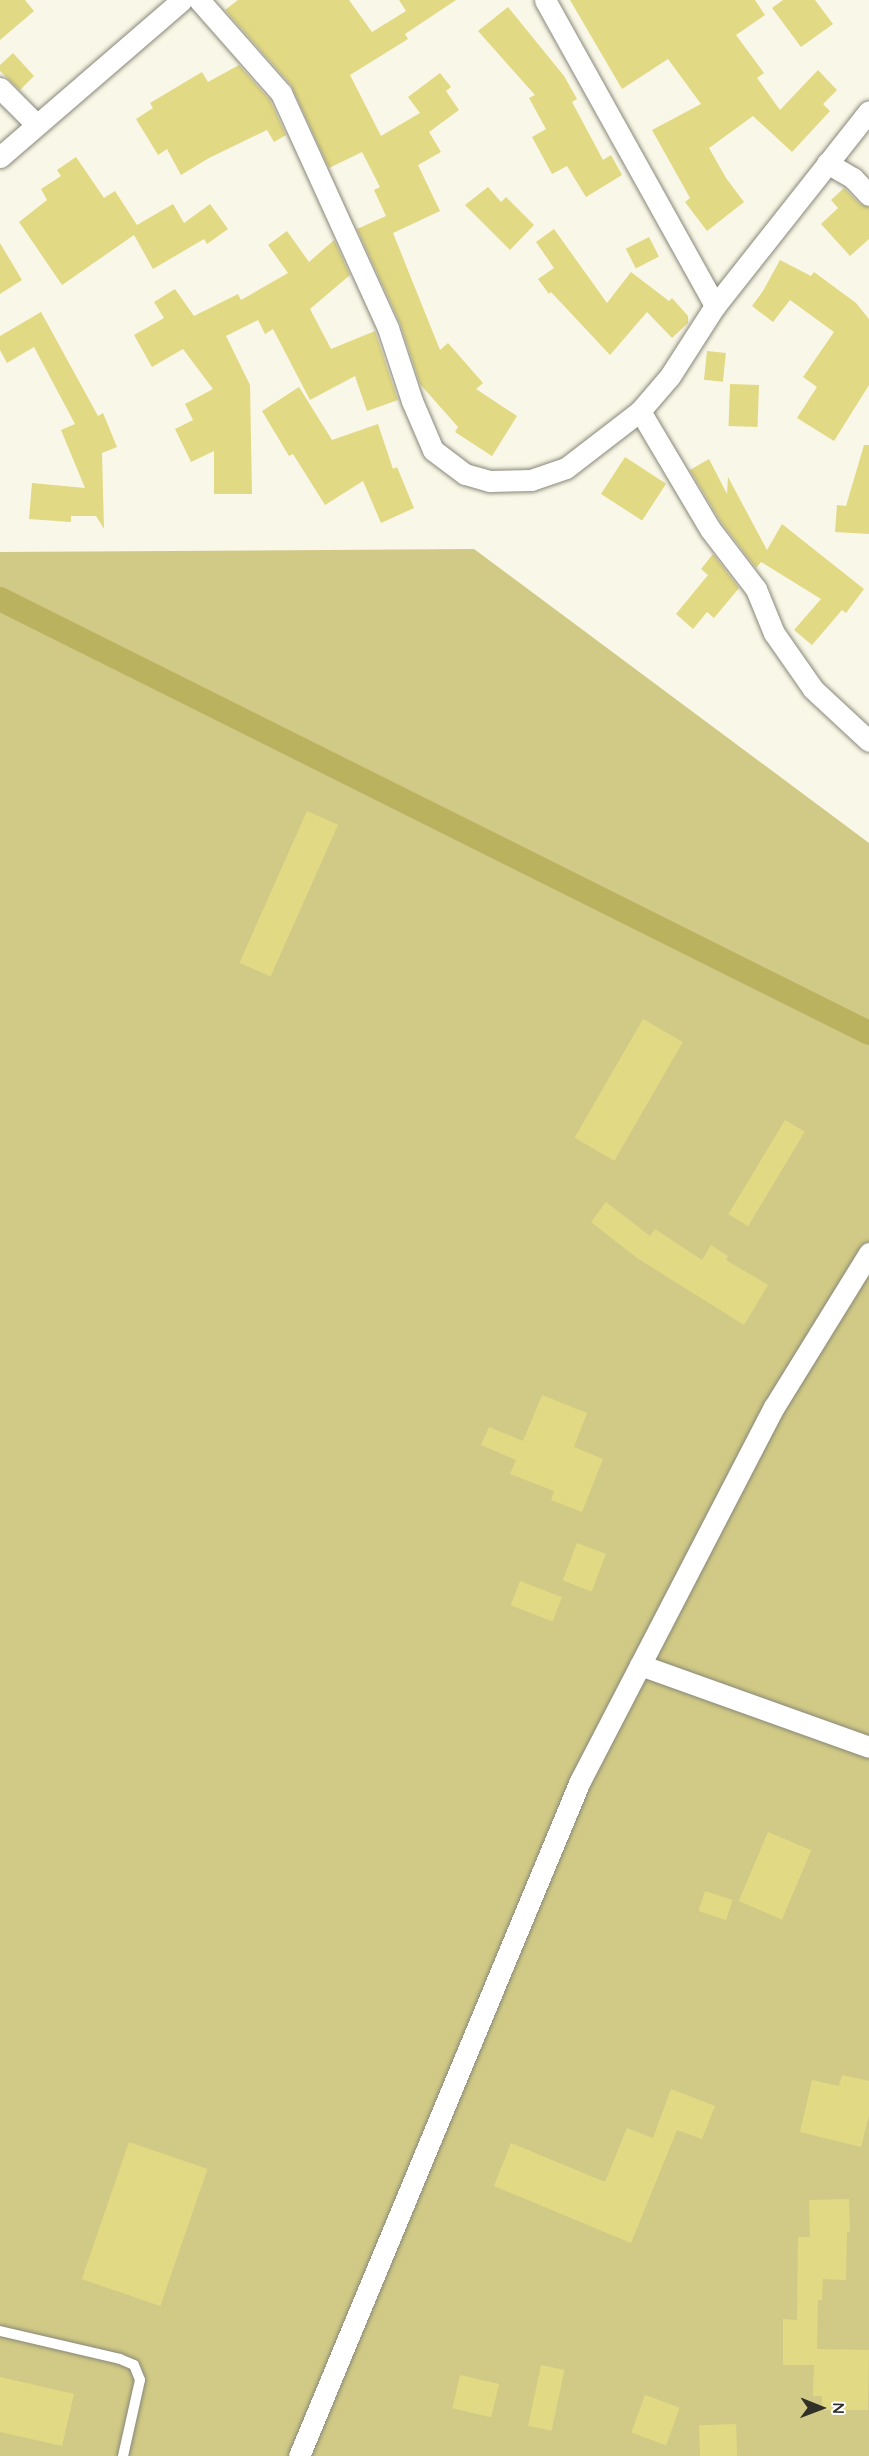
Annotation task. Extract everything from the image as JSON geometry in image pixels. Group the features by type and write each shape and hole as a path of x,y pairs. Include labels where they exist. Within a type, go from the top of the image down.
{"street":[{"path":"0,157 182,0"},
{"path":"199,0 280,93 292,114 388,328 412,401 433,450 465,474 490,481 531,480 566,468 640,411 670,376 715,306 869,111"},
{"path":"545,0 715,306"},
{"path":"0,88 36,124"},
{"path":"827,164 853,178 869,195"},
{"path":"640,411 710,529 756,589 774,633 806,680 869,741"},
{"path":"299,2456 580,1781 774,1407 869,1253"},
{"path":"640,1665 869,1747"}],"lane":[{"path":"0,2331 120,2359 134,2365 140,2380 123,2456"}],"shaded area":[{"path":"474,549 869,843 869,2456 0,2456 0,552"}],"building":[{"path":"0,0 25,0 34,11 0,40"},
{"path":"238,0 349,0 372,32 406,11 399,0 456,0 405,34 408,39 350,75 381,136 420,113 408,97 440,73 451,87 446,91 459,110 429,132 441,152 418,165 440,211 393,233 440,350 448,343 483,383 476,389 517,416 492,456 455,432 458,427 420,384 400,323 357,229 386,216 374,190 380,187 362,152 329,168 291,85 225,10"},
{"path":"570,0 755,0 765,15 736,35 764,73 757,78 780,110 818,70 837,90 823,104 830,111 792,152 753,116 709,148 726,178 744,202 707,231 685,202 690,198 652,130 701,104 668,59 622,89"},
{"path":"783,0 815,0 833,24 801,47 772,8"},
{"path":"508,7 564,76 577,99 572,102 603,160 611,155 622,175 586,197 567,166 552,174 532,137 546,129 529,98 535,95 478,31"},
{"path":"13,53 34,76 20,90 0,71 0,65"},
{"path":"239,65 270,100 286,135 274,142 267,130 209,158 181,175 167,149 158,155 136,119 153,108 150,103 202,72 208,82"},
{"path":"76,157 104,198 115,191 137,225 173,204 184,223 210,204 228,229 207,244 204,239 153,269 134,235 62,285 19,222 47,200 41,189 61,176 57,170"},
{"path":"488,187 501,202 506,197 534,225 510,250 465,205"},
{"path":"844,188 860,204 869,207 869,239 850,256 821,224 838,208 831,200"},
{"path":"554,229 607,303 631,272 669,301 672,298 688,316 688,323 672,338 647,312 610,355 551,292 549,294 538,279 554,268 536,242"},
{"path":"287,231 309,262 334,240 350,275 310,309 331,349 375,331 398,400 367,411 355,376 310,400 273,329 265,334 258,320 226,336 250,385 252,494 214,494 214,451 191,462 175,429 193,420 185,404 213,389 183,349 152,367 134,335 164,318 154,302 175,289 194,316 238,294 241,300 288,273 268,245"},
{"path":"649,237 659,257 636,268 626,249"},
{"path":"0,243 22,280 0,294"},
{"path":"780,260 811,276 814,272 856,303 869,319 869,385 834,441 797,418 817,387 803,377 834,332 790,300 773,322 752,306"},
{"path":"41,312 98,416 103,413 117,447 102,453 104,529 96,516 71,516 71,522 29,519 32,483 85,488 61,430 75,424 34,347 7,363 0,350 0,336"},
{"path":"707,351 726,353 723,382 704,380"},
{"path":"730,384 759,385 758,427 729,426"},
{"path":"299,387 332,440 378,424 393,469 397,467 414,508 381,523 363,481 325,505 293,454 289,456 262,411"},
{"path":"864,445 869,445 869,534 835,532 837,505 846,506"},
{"path":"625,457 666,484 642,521 601,494"},
{"path":"709,459 727,494 728,477 767,550 782,524 864,589 846,613 842,610 812,645 794,630 821,599 761,562 756,568 721,522 690,470"},
{"path":"713,554 739,588 714,618 707,612 693,629 676,614 708,575 701,569"},
{"path":"307,811 338,825 271,976 239,963"},
{"path":"643,1019 683,1042 614,1161 575,1138"},
{"path":"785,1120 805,1132 748,1226 728,1214"},
{"path":"606,1202 650,1236 655,1229 702,1260 711,1245 728,1256 726,1260 768,1285 744,1325 637,1258 591,1222"},
{"path":"542,1395 587,1413 574,1447 603,1459 582,1512 551,1500 554,1491 510,1474 516,1460 481,1445 489,1427 523,1441"},
{"path":"577,1543 606,1554 592,1591 563,1580"},
{"path":"520,1581 562,1597 553,1621 511,1605"},
{"path":"768,1832 811,1850 782,1919 739,1901"},
{"path":"705,1891 733,1900 726,1920 699,1911"},
{"path":"842,2075 869,2081 869,2115 861,2147 800,2132 812,2080 839,2086"},
{"path":"671,2089 715,2106 702,2139 677,2130 631,2243 494,2186 511,2143 605,2182 627,2128 653,2138"},
{"path":"129,2142 207,2169 160,2306 82,2279"},
{"path":"849,2199 850,2232 847,2232 846,2280 823,2279 822,2300 818,2300 817,2349 869,2350 868,2410 822,2410 822,2396 813,2396 814,2365 783,2365 783,2319 797,2320 798,2237 810,2237 809,2200"},
{"path":"541,2365 564,2370 552,2431 528,2426"},
{"path":"460,2375 499,2384 491,2417 452,2408"},
{"path":"0,2377 74,2394 62,2446 0,2432"},
{"path":"645,2395 680,2408 666,2445 631,2433"},
{"path":"736,2424 737,2456 700,2456 699,2425"}],"waterway":[{"path":"0,599 869,1033"}]}
